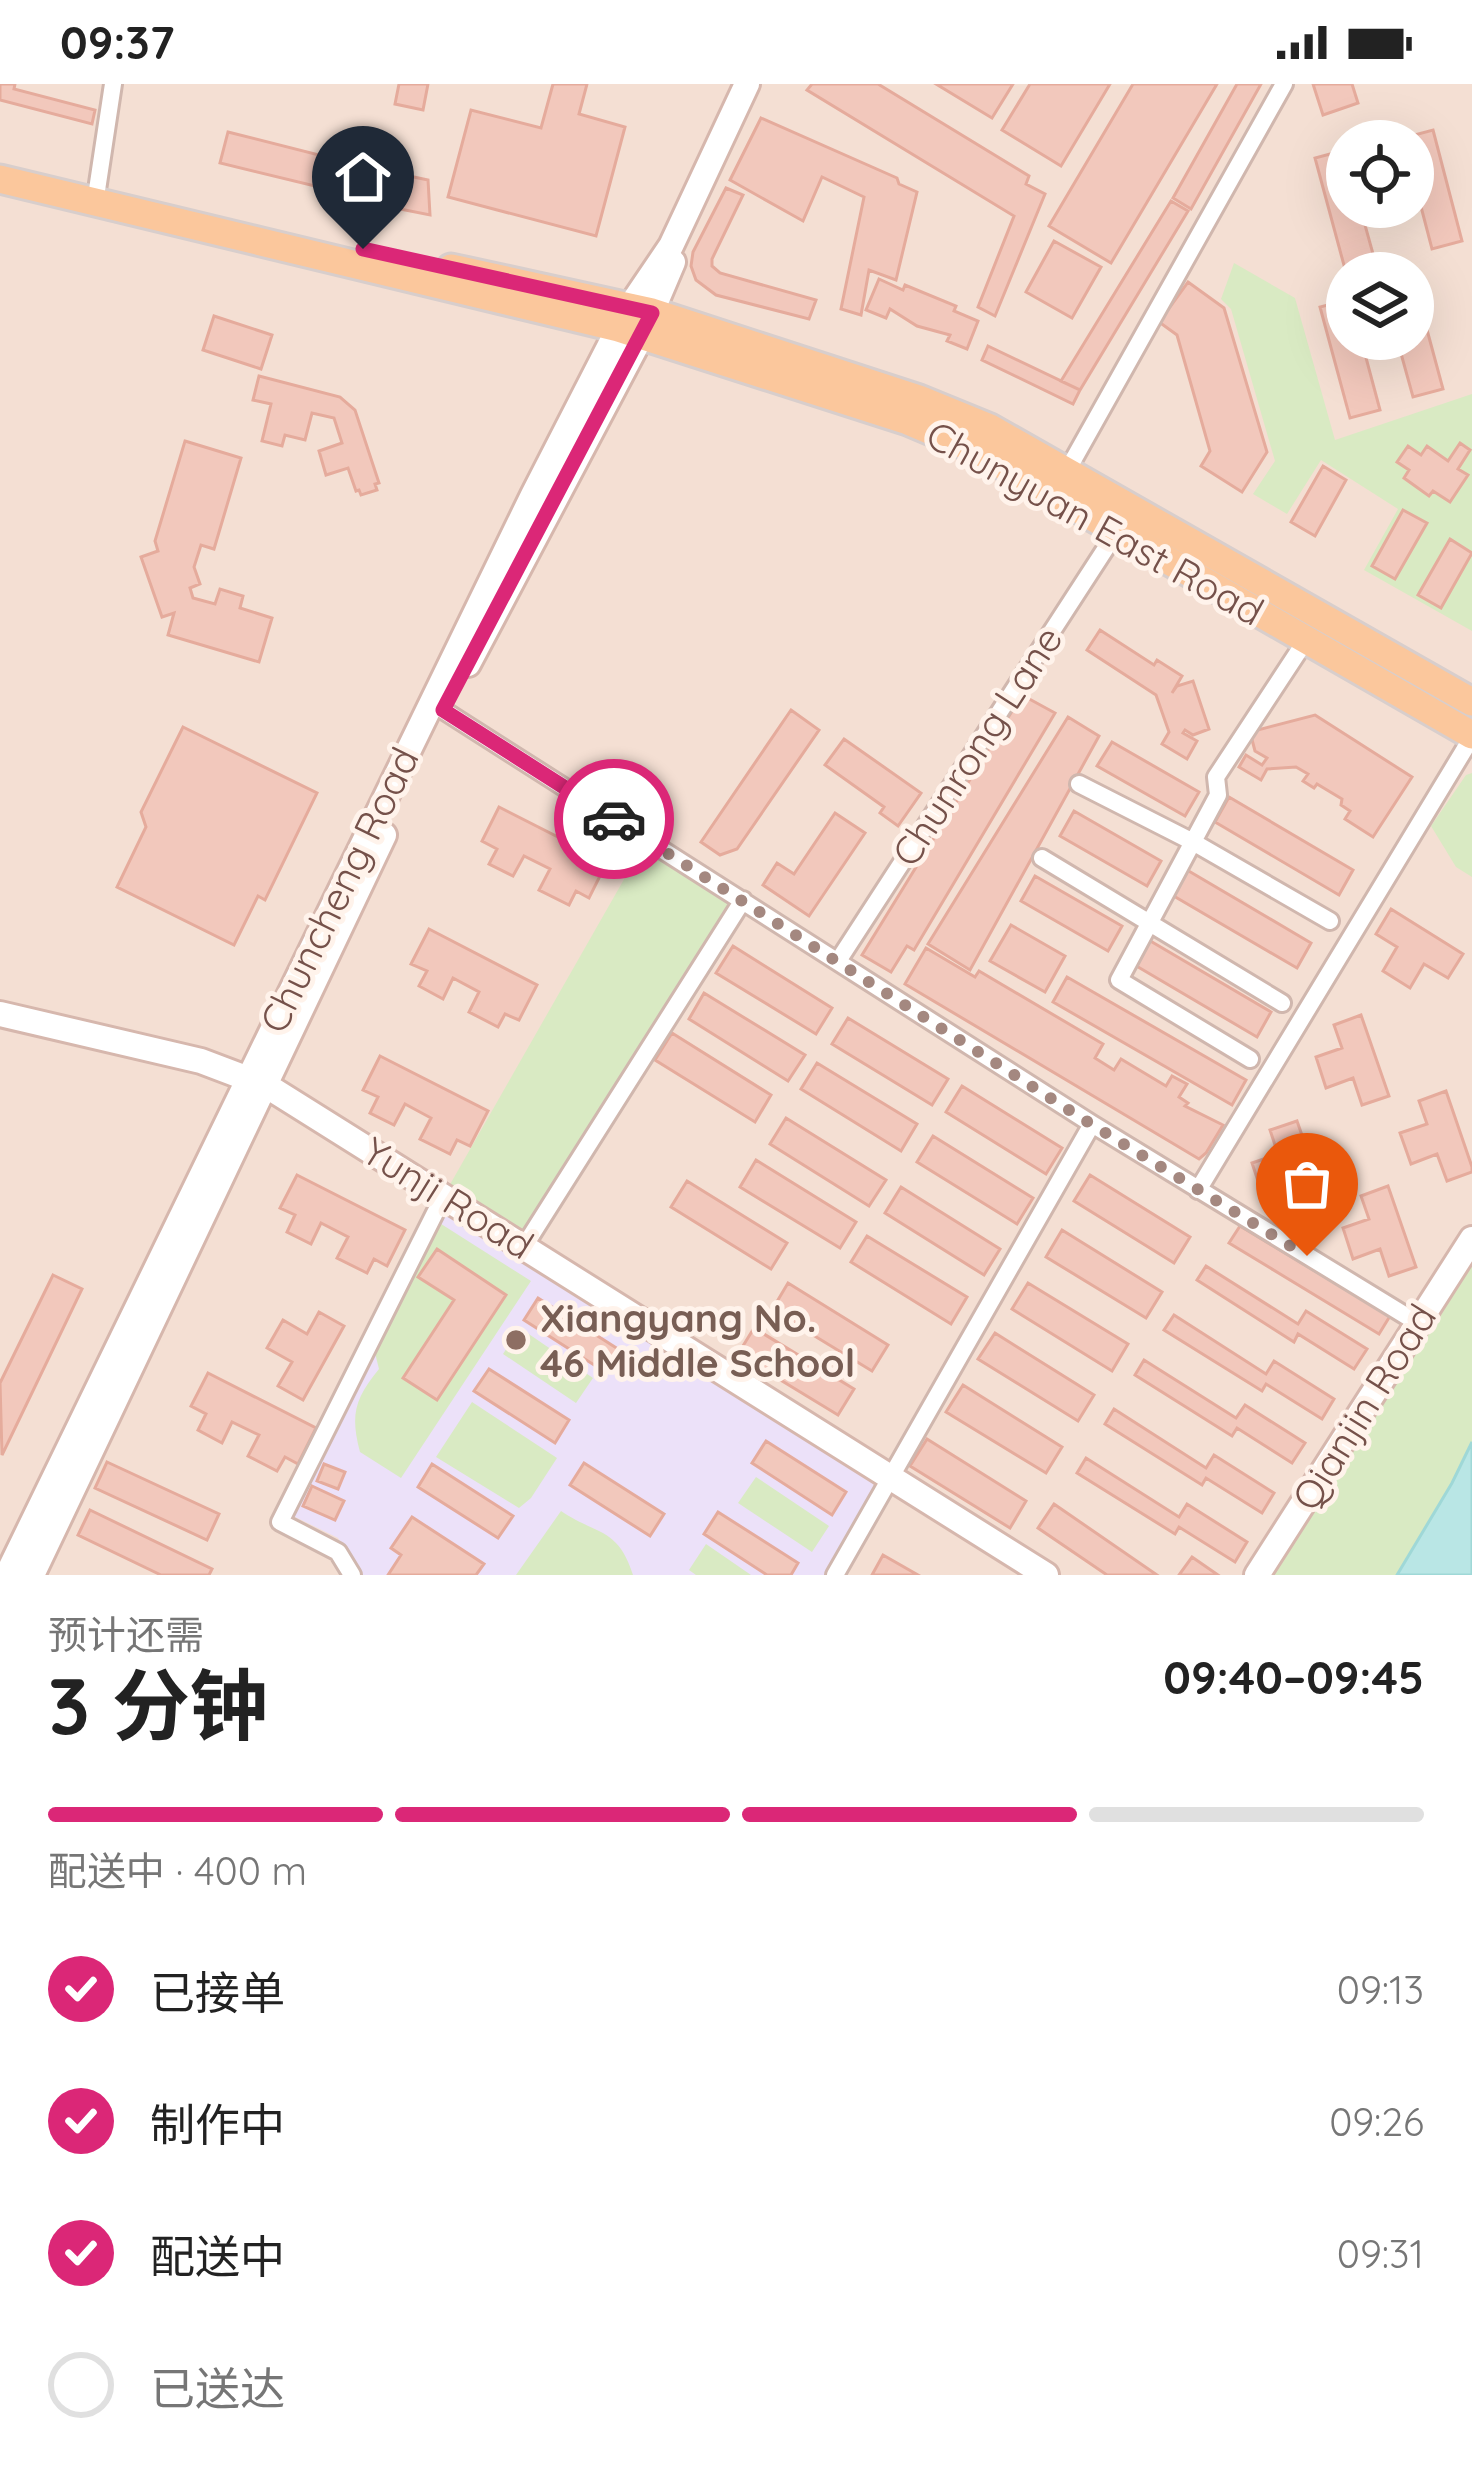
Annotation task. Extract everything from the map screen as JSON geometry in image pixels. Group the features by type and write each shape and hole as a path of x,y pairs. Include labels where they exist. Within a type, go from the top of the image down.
{"main road":[{"name":"Chunyuan East Road","path":"0,162 97,190 635,321 919,399 990,428 1472,702"},
{"name":"Chunyuan East Road","path":"0,178 635,321 930,430 974,448 1472,736"}],"street":[{"path":"97,190 112,84"},
{"name":"Chuncheng Road","path":"7,1575 443,710 747,84"},
{"name":"Chuncheng Road","path":"32,1575 257,1082 635,321 765,84"},
{"path":"1066,471 1283,84"},
{"name":"Chunrong Lane","path":"838,961 1117,531"},
{"path":"1250,1059 1119,980 1218,796 1216,777 1306,640"},
{"path":"443,710 1091,1124 1416,1322"},
{"path":"1198,1190 1472,736"},
{"path":"1079,784 1193,842 1330,921"},
{"path":"1042,858 1282,1003"},
{"path":"525,1245 743,900"},
{"name":"Yunji Road","path":"0,1014 201,1061 257,1082 525,1245 1046,1575"},
{"path":"835,1575 1091,1124"},
{"path":"352,1575 338,1552 280,1522 444,1195"},
{"name":"Qianjin Road","path":"1257,1575 1472,1239"}],"shaded area":[{"path":"0,84 1472,84 1472,1442 1397,1575 0,1575"},
{"name":"Xiangyang No. 46 Middle School","path":"444,1201 873,1479 874,1498 826,1575 361,1575 338,1538 287,1513"}],"green space":[{"path":"1234,263 1295,298 1335,440 1472,394 1472,631 1364,570 1398,509 1321,460 1287,514 1253,494 1275,461 1231,309 1221,299"},
{"path":"1472,773 1472,877 1456,867 1431,826"},
{"path":"647,839 743,900 525,1245 444,1195"},
{"path":"438,1222 531,1281 401,1478 360,1452 355,1417 364,1389 379,1369 374,1349"},
{"path":"1472,1239 1472,1442 1397,1575 1257,1575"},
{"path":"520,1328 593,1378 576,1403 503,1354"},
{"path":"472,1402 557,1458 519,1508 436,1457"},
{"path":"756,1477 829,1526 812,1552 738,1503"},
{"path":"561,1511 613,1540 633,1575 516,1575"},
{"path":"706,1544 751,1575 696,1575 689,1570"}],"water":[{"path":"1472,1442 1472,1575 1397,1575 1452,1483"}],"building":[{"path":"0,84 15,84 14,89 95,110 92,124 0,100"},
{"path":"399,84 428,84 423,110 395,104"},
{"path":"553,84 587,84 579,114 625,127 596,236 448,197 471,110 541,128"},
{"path":"812,84 878,84 1029,176 1026,184 1045,194 995,316 978,307 1014,216 807,90"},
{"path":"936,84 1013,84 992,118"},
{"path":"1030,84 1110,84 1061,166 1002,130"},
{"path":"1133,84 1217,84 1111,263 1049,226"},
{"path":"1237,84 1261,84 1191,209 1173,198"},
{"path":"1313,84 1352,84 1358,103 1323,115"},
{"path":"761,118 897,178 899,184 917,192 896,280 869,270 861,315 841,309 864,197 822,177 803,221 730,180"},
{"path":"228,132 331,158 323,188 220,163"},
{"path":"1434,134 1462,241 1432,249 1427,228 1434,228"},
{"path":"1326,155 1326,199 1315,158"},
{"path":"362,166 428,180 430,215 355,200"},
{"path":"726,188 743,195 712,266 720,273 816,300 809,319 716,295 696,280 693,252"},
{"path":"1171,201 1188,211 1080,390 1061,381"},
{"path":"1334,228 1366,228 1372,252 1340,252"},
{"path":"1054,241 1101,267 1072,318 1026,292"},
{"path":"879,279 956,306 954,311 978,321 967,349 947,341 950,335 917,326 890,309 886,318 866,310"},
{"path":"1188,282 1224,308 1267,452 1242,492 1201,466 1210,451 1177,335 1159,322"},
{"path":"214,316 272,335 261,369 203,350"},
{"path":"988,346 1080,390 1073,404 982,360"},
{"path":"1434,356 1443,389 1413,397 1403,360 1434,360"},
{"path":"1334,360 1367,360 1380,410 1350,418"},
{"path":"259,376 340,397 355,410 379,483 377,490 361,495 348,468 326,475 319,451 342,443 334,418 312,413 305,440 285,435 282,446 262,441 271,404 253,400"},
{"path":"185,441 241,458 214,549 201,545 194,567 200,584 190,588 193,598 215,604 220,589 243,596 240,608 272,618 259,662 168,635 174,613 162,617 141,557 158,551 155,541"},
{"path":"1460,443 1470,450 1458,469 1468,475 1450,502 1433,491 1429,496 1404,478 1409,470 1397,462 1408,446 1421,455 1427,446 1448,461"},
{"path":"1323,466 1346,480 1315,536 1291,522"},
{"path":"1403,510 1427,523 1395,579 1372,566"},
{"path":"1450,539 1472,553 1441,608 1418,595"},
{"path":"1100,630 1154,665 1157,660 1182,676 1172,693 1193,681 1209,729 1193,735 1185,730 1197,741 1187,759 1162,744 1169,732 1156,695 1087,650"},
{"path":"1022,695 1055,713 914,950 907,946 891,972 862,955"},
{"path":"791,710 819,730 737,849 720,855 701,842"},
{"path":"1315,715 1412,777 1373,837 1345,819 1350,811 1341,805 1342,799 1303,781 1308,774 1296,767 1267,769 1261,780 1239,767 1246,755 1262,765 1267,758 1255,751 1250,732"},
{"path":"1068,717 1099,736 970,970 928,944"},
{"path":"183,727 317,793 265,900 258,896 234,945 117,887 146,827 141,812"},
{"path":"844,739 921,793 898,826 880,813 884,807 825,765"},
{"path":"1112,742 1199,792 1185,816 1097,766"},
{"path":"1229,797 1353,870 1339,895 1215,822"},
{"path":"499,807 607,862 589,898 576,891 569,905 539,890 550,869 524,856 513,876 489,864 497,849 482,841"},
{"path":"1074,811 1161,861 1147,886 1060,836"},
{"path":"835,813 865,833 809,916 763,885 777,863 794,874"},
{"path":"1187,870 1311,943 1297,968 1172,895"},
{"path":"1035,876 1122,926 1108,951 1021,901"},
{"path":"1391,909 1463,954 1448,978 1424,964 1410,988 1383,971 1397,947 1376,934"},
{"path":"1011,925 1065,956 1045,992 990,961"},
{"path":"429,929 537,985 519,1020 505,1014 498,1027 469,1012 479,992 453,978 443,999 419,986 427,971 411,964"},
{"path":"1147,939 1271,1012 1257,1037 1133,964"},
{"path":"733,946 832,1008 816,1034 716,973"},
{"path":"926,948 975,977 979,971 1103,1044 1095,1058 1114,1070 1121,1059 1166,1086 1172,1076 1187,1084 1179,1097 1188,1103 1185,1106 1223,1125 1206,1153 1199,1159 905,984"},
{"path":"1067,977 1246,1080 1232,1105 1053,1002"},
{"path":"704,993 805,1055 788,1081 689,1019"},
{"path":"1361,1015 1389,1096 1362,1105 1353,1078 1326,1088 1316,1057 1342,1048 1334,1025"},
{"path":"848,1018 948,1079 932,1105 832,1044"},
{"path":"672,1033 771,1095 755,1122 655,1060"},
{"path":"380,1056 488,1111 470,1146 457,1140 450,1154 420,1139 431,1118 405,1104 394,1125 370,1113 378,1097 363,1090"},
{"path":"817,1063 917,1124 901,1151 801,1089"},
{"path":"962,1086 1062,1148 1046,1174 946,1112"},
{"path":"1446,1091 1472,1167 1472,1172 1447,1181 1437,1154 1411,1164 1400,1133 1427,1124 1419,1101"},
{"path":"786,1118 886,1180 869,1206 770,1144"},
{"path":"1297,1121 1325,1201 1298,1210 1289,1184 1262,1193 1252,1163 1278,1154 1270,1130"},
{"path":"933,1136 1033,1198 1017,1224 917,1162"},
{"path":"756,1160 856,1222 840,1248 740,1187"},
{"path":"297,1175 405,1230 387,1266 374,1259 367,1273 337,1258 348,1237 321,1223 311,1244 287,1232 295,1215 280,1208"},
{"path":"1090,1175 1190,1237 1174,1263 1074,1201"},
{"path":"687,1181 787,1243 771,1269 671,1207"},
{"path":"1388,1186 1416,1267 1389,1276 1380,1249 1353,1259 1343,1228 1369,1219 1361,1196"},
{"path":"901,1187 1000,1249 984,1275 885,1213"},
{"path":"1240,1226 1390,1316 1379,1334 1229,1243"},
{"path":"1062,1230 1162,1292 1146,1318 1046,1257"},
{"path":"867,1236 967,1297 951,1324 851,1262"},
{"path":"437,1249 506,1295 437,1400 403,1378 454,1300 418,1277"},
{"path":"1206,1266 1298,1324 1306,1311 1367,1349 1354,1369 1298,1334 1294,1342 1197,1280"},
{"path":"53,1275 82,1289 2,1455 0,1383"},
{"path":"788,1283 888,1345 872,1371 772,1310"},
{"path":"1028,1283 1128,1344 1112,1371 1012,1309"},
{"path":"538,1298 618,1349 605,1372 524,1320"},
{"path":"319,1312 344,1326 303,1400 278,1386 292,1362 267,1348 283,1320 307,1334"},
{"path":"1174,1315 1266,1374 1274,1361 1334,1399 1322,1419 1266,1384 1262,1391 1164,1330"},
{"path":"754,1328 854,1389 838,1415 738,1354"},
{"path":"995,1333 1094,1395 1078,1421 978,1359"},
{"path":"1144,1360 1236,1418 1245,1405 1305,1443 1292,1463 1237,1428 1232,1436 1135,1375"},
{"path":"489,1369 569,1420 555,1443 474,1391"},
{"path":"208,1373 316,1428 298,1464 285,1457 277,1471 248,1456 259,1435 232,1422 222,1443 198,1430 206,1414 191,1406"},
{"path":"963,1385 1062,1447 1046,1473 946,1412"},
{"path":"1114,1409 1206,1468 1214,1455 1274,1493 1262,1513 1206,1478 1202,1485 1105,1424"},
{"path":"927,1439 1026,1501 1010,1528 910,1466"},
{"path":"766,1441 846,1492 832,1515 752,1463"},
{"path":"1086,1458 1179,1517 1187,1504 1247,1542 1235,1562 1179,1527 1175,1534 1077,1473"},
{"path":"107,1462 219,1514 207,1540 95,1488"},
{"path":"584,1463 664,1514 650,1536 570,1485"},
{"path":"324,1464 345,1472 338,1489 317,1481"},
{"path":"432,1464 513,1516 498,1538 418,1487"},
{"path":"312,1486 344,1501 335,1520 303,1506"},
{"path":"1054,1504 1157,1575 1107,1575 1038,1528"},
{"path":"90,1510 212,1569 209,1575 161,1575 78,1535"},
{"path":"718,1512 798,1563 791,1575 767,1575 704,1534"},
{"path":"412,1517 484,1564 476,1575 388,1575 401,1555 391,1548"},
{"path":"883,1555 918,1575 872,1575"},
{"path":"1192,1557 1218,1575 1179,1575"}],"way so far":[{"path":"614,819 1307,1256"}],"place":[{"name":"Xiangyang No. 46 Middle School","path":"516,1340"}],"route":[{"path":"363,249 652,313 443,710 614,819"}]}
